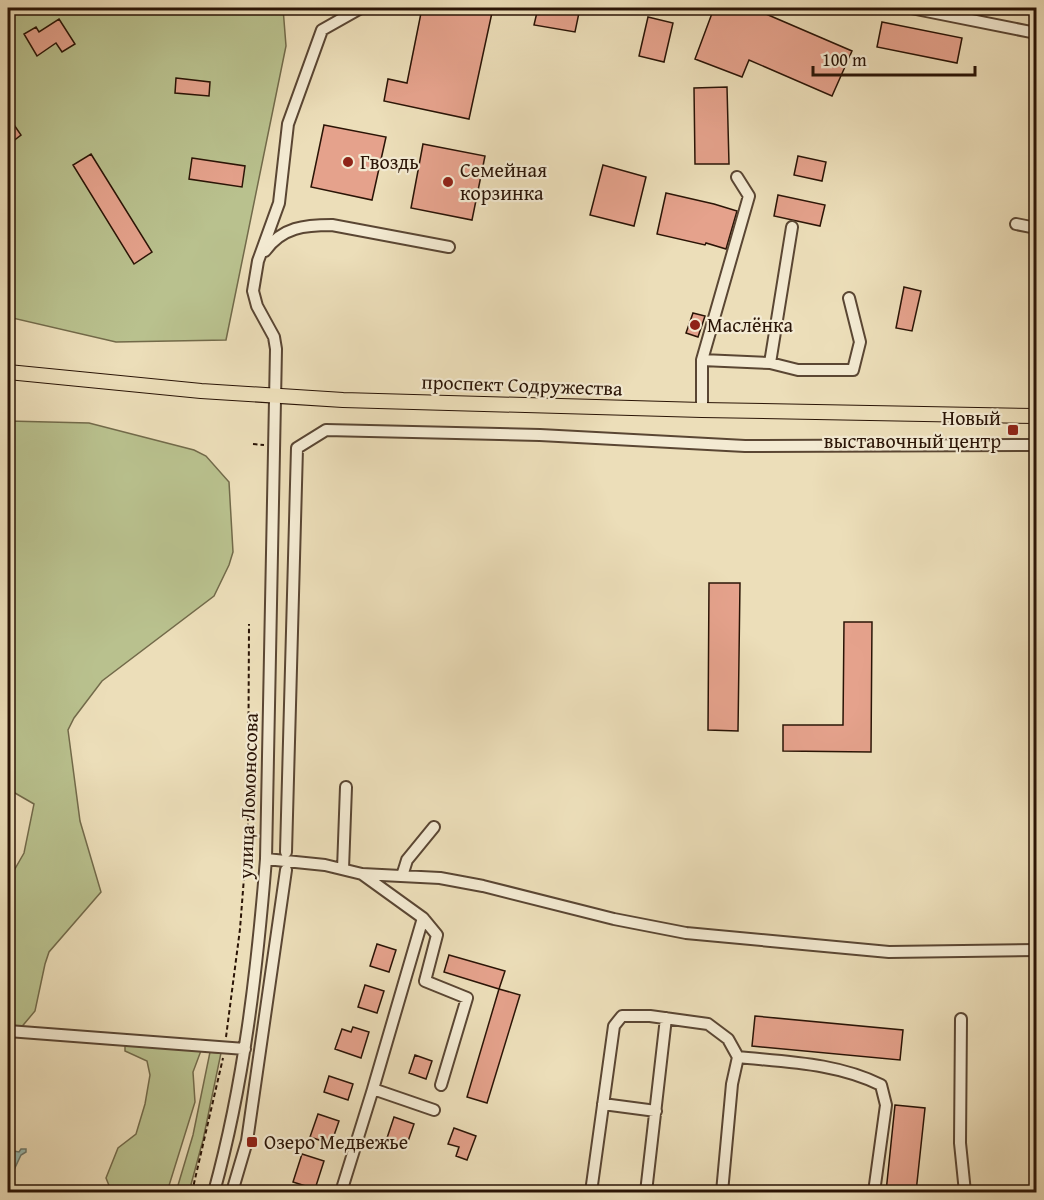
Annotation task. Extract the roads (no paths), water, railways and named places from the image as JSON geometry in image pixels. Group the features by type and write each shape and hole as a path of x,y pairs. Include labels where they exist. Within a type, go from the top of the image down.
{"main road":[{"name":"проспект Содружества","path":"8,372 277,397 702,410 1036,416"}],"street":[{"name":"улица Ломоносова","path":"214,1192 224,1156 245,1049 260,937 266,859 273,460 277,397 275,343 254,297 254,278 279,203 288,124 322,30 360,8"},
{"path":"911,8 1036,33"},
{"path":"702,410 702,360 748,196 737,177"},
{"path":"1016,224 1036,228"},
{"path":"258,261 270,244 281,234 294,228 319,225 332,225 449,247"},
{"path":"770,363 785,259 792,227"},
{"path":"702,360 770,363 798,370 853,370 860,342 849,298"},
{"path":"286,852 297,448 326,430 540,435 745,446 1036,445"},
{"path":"343,868 346,788"},
{"path":"402,876 406,860 434,827"},
{"path":"266,859 343,868 362,874 440,878 483,886 614,919 686,933 889,952 1036,950"},
{"path":"232,1192 247,1141 286,870"},
{"path":"362,874 423,918 436,935 425,981 467,998 441,1085"},
{"path":"341,1192 423,918"},
{"path":"591,1192 614,1026 622,1016 666,1018 708,1024 728,1039 738,1057 732,1084 722,1192"},
{"path":"646,1192 666,1018"},
{"path":"961,1019 960,1143 965,1192"},
{"path":"8,1030 245,1049"},
{"path":"738,1057 840,1069 881,1085 886,1105 874,1192"},
{"path":"373,1089 434,1110"},
{"path":"603,1104 656,1112"}],"water":[{"path":"21,1149 26,1149 26,1152 21,1155 12,1174 8,1175 8,1150 19,1152"}],"place":[{"name":"Гвоздь","path":"348,162"},
{"name":"Семейная корзинка","path":"448,182"},
{"name":"Маслёнка","path":"695,325"},
{"name":"Новый выставочный центр","path":"1013,430"},
{"name":"Озеро Медвежье","path":"252,1142"}]}
